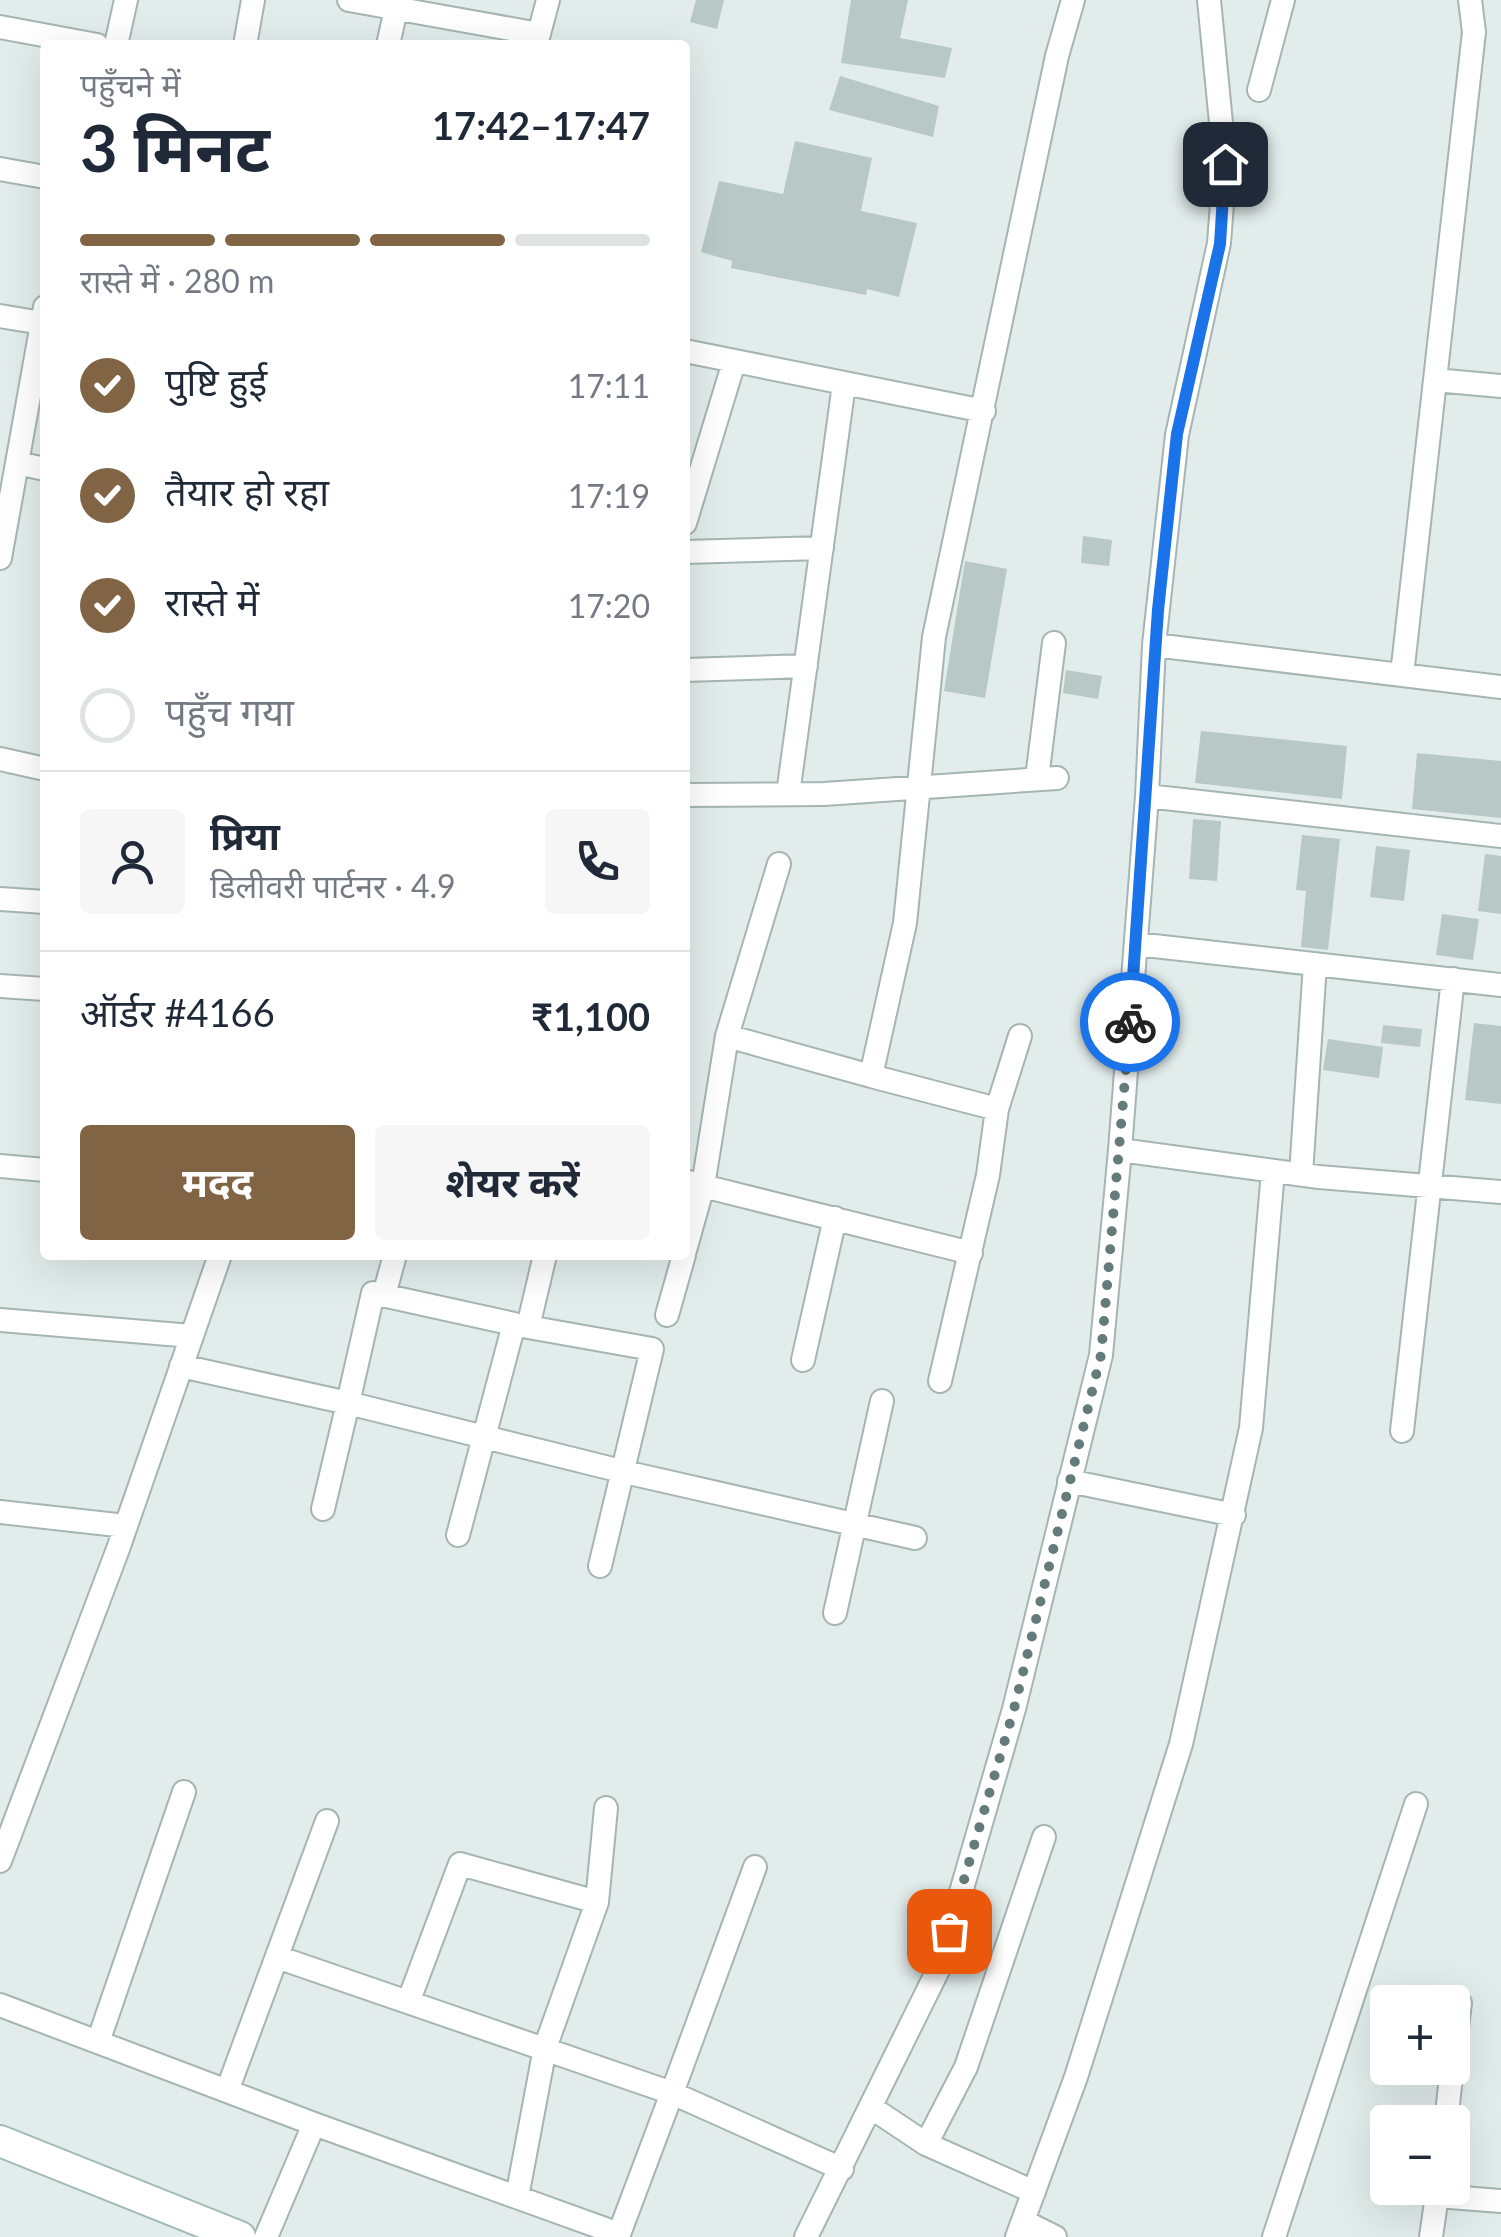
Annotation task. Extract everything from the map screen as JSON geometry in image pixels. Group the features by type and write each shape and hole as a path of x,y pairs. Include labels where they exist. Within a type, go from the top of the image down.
{"main road":[{"path":"0,2140 240,2237"},
{"path":"0,2162 184,2237"}],"street":[{"path":"117,40 126,0"},
{"path":"246,40 253,0"},
{"path":"349,0 397,5 537,40 548,0"},
{"path":"871,1076 905,923 934,637 1057,56 1074,0"},
{"path":"806,2237 938,1968 1014,1709 1101,1355 1148,796 1154,644 1177,434 1220,244 1225,164 1209,0"},
{"path":"1259,90 1283,0"},
{"path":"1402,675 1474,32 1470,0"},
{"path":"389,40 397,5"},
{"path":"0,27 69,40"},
{"path":"0,169 40,176"},
{"path":"0,316 40,315"},
{"path":"0,558 40,337"},
{"path":"690,352 984,412"},
{"path":"690,507 734,362"},
{"path":"1435,380 1501,386"},
{"path":"788,794 844,384"},
{"path":"17,463 40,468"},
{"path":"690,552 822,548"},
{"path":"690,795 788,794 1047,778 1054,643"},
{"path":"1154,644 1501,686"},
{"path":"690,670 806,666"},
{"path":"0,759 40,767"},
{"path":"1148,796 1501,836"},
{"path":"690,1212 727,1036 780,864"},
{"path":"0,900 40,902"},
{"path":"1136,944 1501,985"},
{"path":"1301,1174 1315,964"},
{"path":"1402,1431 1453,980"},
{"path":"0,986 40,988"},
{"path":"727,1036 997,1109"},
{"path":"940,1381 988,1175 997,1109 1020,1036"},
{"path":"1120,1150 1273,1171 1501,1192"},
{"path":"0,1166 40,1170"},
{"path":"1055,2237 1020,2229 1076,2077 1181,1744 1251,1428 1273,1171"},
{"path":"694,1184 971,1253"},
{"path":"803,1360 835,1218"},
{"path":"0,1862 8,1814 126,1526 218,1260"},
{"path":"384,1296 394,1260"},
{"path":"458,1535 543,1260"},
{"path":"667,1314 682,1260"},
{"path":"323,1509 373,1293 652,1349 600,1566"},
{"path":"0,1320 192,1336"},
{"path":"182,1366 915,1538"},
{"path":"834,1613 882,1401"},
{"path":"1069,1481 1234,1516"},
{"path":"0,1512 126,1526"},
{"path":"98,2042 184,1792"},
{"path":"1274,2237 1416,1804"},
{"path":"517,2197 546,2048 597,1902 606,1808"},
{"path":"227,2091 327,1821"},
{"path":"926,2144 966,2067 1044,1836"},
{"path":"409,2000 460,1864 597,1902"},
{"path":"0,2005 618,2235 755,1866"},
{"path":"277,1956 672,2093 842,2168"},
{"path":"872,2108 926,2144 1034,2192"},
{"path":"266,2237 314,2124"},
{"path":"1470,2197 1501,2201"},
{"path":"1431,2237 1435,2205"}],"building":[{"path":"696,0 724,0 717,29 690,22"},
{"path":"851,0 908,0 900,38 952,48 945,78 841,63"},
{"path":"840,76 939,106 933,137 829,110"},
{"path":"795,141 872,158 861,211 917,223 899,297 867,289 866,295 731,268 732,261 701,252 719,181 783,194"},
{"path":"1083,536 1112,540 1109,566 1081,563"},
{"path":"965,561 1007,569 985,698 944,691"},
{"path":"1066,670 1102,676 1098,699 1063,693"},
{"path":"1201,731 1347,746 1342,799 1195,783"},
{"path":"1417,753 1501,761 1501,818 1412,809"},
{"path":"1193,819 1221,821 1217,881 1189,879"},
{"path":"1302,835 1340,839 1328,950 1301,947 1306,891 1296,890"},
{"path":"1376,846 1410,850 1404,901 1370,897"},
{"path":"1485,854 1501,856 1501,914 1478,911"},
{"path":"1442,914 1479,919 1473,960 1436,955"},
{"path":"1474,1023 1501,1026 1501,1104 1465,1100"},
{"path":"1383,1025 1422,1029 1420,1047 1381,1043"},
{"path":"1328,1039 1383,1047 1379,1078 1323,1070"}],"way so far":[{"path":"949,1931 1014,1709 1101,1355 1116,1220 1130,1022"}],"route":[{"path":"1130,1022 1148,796 1154,644 1177,434 1220,244 1225,164"}]}
